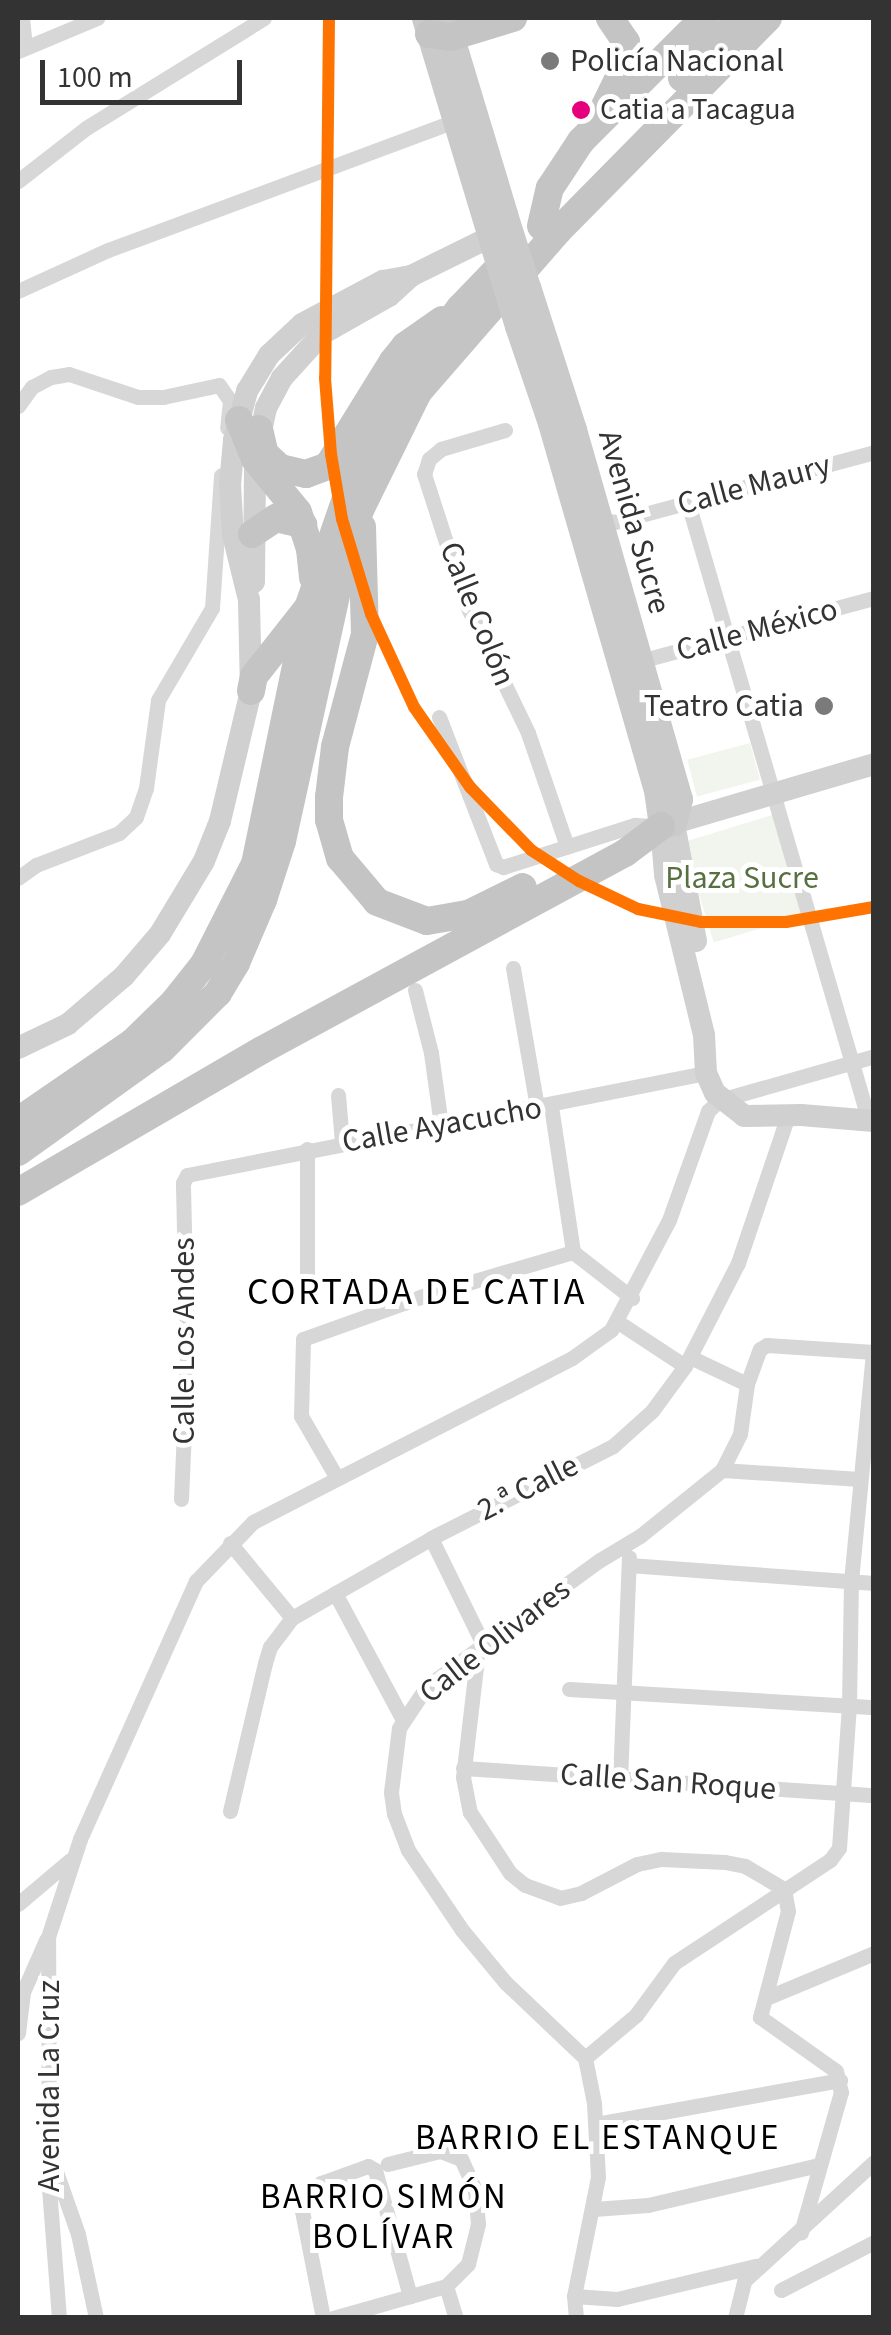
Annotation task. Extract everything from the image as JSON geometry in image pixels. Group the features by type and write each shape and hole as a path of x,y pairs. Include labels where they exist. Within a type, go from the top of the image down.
{"highway":[{"path":"441,24 512,18"},
{"path":"18,1152 162,1049 218,992 236,963 278,856 326,629 360,510 418,392 549,228 550,188 612,97 626,63 626,42 610,18"},
{"path":"582,141 704,18"},
{"path":"249,424 265,454 280,468 306,474 328,466 405,346 460,308 549,228 761,18"},
{"path":"18,1121 133,1042 174,1002 204,964 254,864 311,599 371,438 460,308"},
{"path":"249,424 255,459 290,498 303,524 311,599 254,676 252,691"},
{"path":"360,510 365,634 335,748 329,798 340,858 362,889 406,916 448,920 493,903 611,839 668,825"},
{"path":"252,534 276,518 303,524"},
{"path":"18,1192 262,1050 624,853 668,825"}],"main road":[{"name":"Avenida Sucre","path":"441,24 492,242 550,423 668,825"},
{"name":"Avenida Sucre","path":"464,118 505,214 601,521 680,799 668,825 665,875 706,1062 720,1100"},
{"path":"18,1048 68,1024 124,976 160,934 204,861 220,821 252,691 249,600 230,505 231,462 249,424 258,372 291,332 383,281 411,276 492,242"},
{"path":"249,600 255,576 255,459"},
{"path":"668,825 874,764"},
{"path":"720,1100 744,1116 871,1121"}],"street":[{"path":"22,18 21,50 97,18"},
{"path":"18,181 86,128 259,20"},
{"path":"18,291 108,250 278,190 385,144 464,118"},
{"path":"18,406 32,388 51,377 69,374 138,397 163,398 220,385 230,401 212,608 158,700 146,788 136,817 119,833 36,865 18,878"},
{"name":"Calle Colón","path":"506,430 441,449 429,459 424,474 466,604 528,733 567,846"},
{"name":"Calle Maury","path":"575,517 615,522 874,452"},
{"path":"688,502 871,1121"},
{"name":"Calle México","path":"640,661 874,598"},
{"path":"439,717 492,857 503,867 635,825 668,825"},
{"path":"513,968 574,1252 632,1298"},
{"path":"416,990 431,1053 441,1125"},
{"path":"747,1384 688,1361 618,1322 681,1193 708,1111 720,1100 874,1056"},
{"name":"Calle Ayacucho","path":"183,1184 195,1171 544,1107 706,1062"},
{"path":"338,1095 342,1143"},
{"name":"2.ª Calle","path":"230,1812 264,1663 270,1646 292,1618 431,1538 626,1438 688,1361 738,1262 788,1115"},
{"path":"307,1149 307,1287"},
{"name":"Calle Los Andes","path":"181,1499 187,1362 183,1184"},
{"path":"337,1478 300,1416 303,1339 574,1252"},
{"name":"Avenida La Cruz","path":"59,2318 51,2246 48,1937 73,1858 196,1580 253,1522 572,1358 597,1343 618,1322"},
{"name":"Calle Olivares","path":"584,2058 505,1982 462,1930 408,1850 394,1814 390,1778 402,1718 427,1686 630,1542 722,1470 740,1434 747,1384 756,1355 767,1346 873,1352"},
{"path":"576,2318 574,2296 598,2177 596,2124 584,2058 636,2016 674,1963 837,1853 849,1706 850,1581 873,1352"},
{"path":"722,1470 860,1480"},
{"path":"431,1538 481,1648 463,1768 470,1812 510,1874 543,1894 570,1898 622,1868 661,1859 745,1866 784,1889 788,1911 760,2017 829,2064 840,2080 838,2104 801,2232"},
{"path":"230,1542 292,1618"},
{"path":"620,1780 630,1542"},
{"path":"629,1566 874,1582"},
{"path":"335,1592 402,1718"},
{"path":"569,1689 874,1707"},
{"name":"Calle San Roque","path":"463,1768 874,1796"},
{"path":"18,1904 73,1858"},
{"path":"18,2033 23,1992 48,1937"},
{"path":"766,1998 874,1953"},
{"path":"596,2124 840,2080"},
{"path":"323,2318 302,2211 321,2183 368,2166 381,2167 440,2151 461,2160 470,2174 478,2224 468,2264 446,2286 410,2296 381,2311 333,2318"},
{"path":"50,2154 78,2234 96,2318"},
{"path":"735,2318 739,2290 760,2265 801,2232 849,2180 874,2162"},
{"path":"594,2209 648,2205 818,2166"},
{"path":"381,2167 410,2296"},
{"path":"781,2290 866,2252 874,2242"},
{"path":"574,2296 617,2299 760,2265"},
{"path":"446,2286 456,2318"}],"green space":[{"path":"750,743 760,780 697,797 687,760"},
{"name":"Plaza Sucre","path":"772,815 803,915 714,943 683,842"}],"transit line":[{"path":"329,18 325,378 331,454 342,519 371,614 414,707 470,787 531,850 579,881 638,909 701,922 786,922 874,907"}],"place":[{"name":"Policía Nacional","path":"550,61"},
{"name":"Catia a Tacagua","path":"581,110"},
{"name":"Teatro Catia","path":"824,706"}],"district":[{"name":"CORTADA DE CATIA","path":"417,1293"},
{"name":"BARRIO EL ESTANQUE","path":"598,2138"},
{"name":"BARRIO SIMÓN BOLÍVAR","path":"384,2217"}]}
